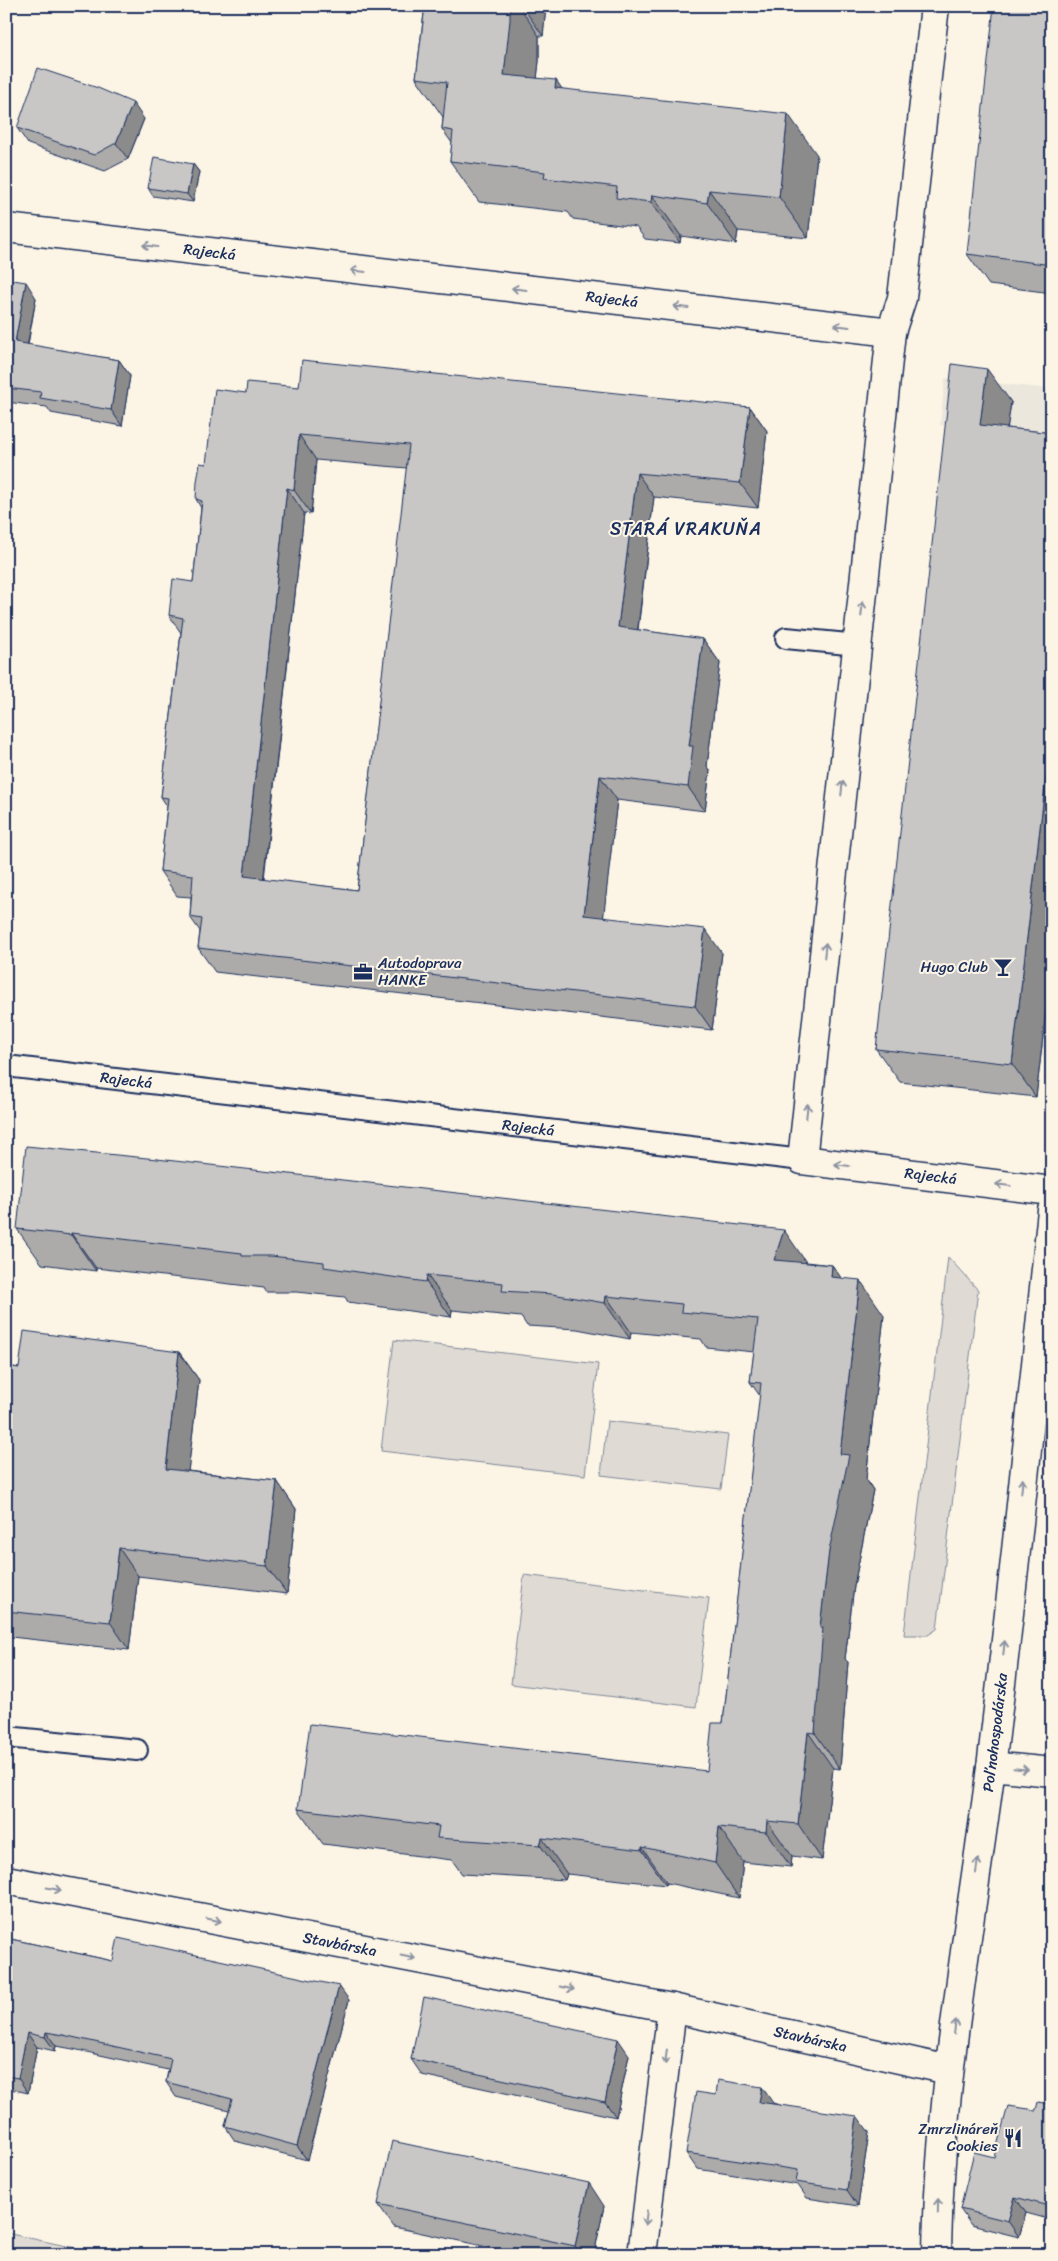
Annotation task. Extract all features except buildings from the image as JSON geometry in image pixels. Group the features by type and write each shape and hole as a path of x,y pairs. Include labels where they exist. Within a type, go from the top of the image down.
{"street":[{"path":"802,1160 891,332 902,298 935,6"},
{"name":"Rajecká","path":"6,228 891,332"},
{"name":"Rajecká","path":"802,1160 1052,1191"},
{"name":"Poľnohospodárska","path":"937,2255 938,2187 949,2070 991,1766 1052,1210"},
{"path":"991,1766 1052,1772"},
{"name":"Stavbárska","path":"6,1880 672,2008 949,2070"},
{"path":"642,2255 672,2008"}],"lane":[{"path":"786,638 858,645"},
{"name":"Rajecká","path":"6,1066 802,1160"},
{"path":"6,1737 137,1750"}],"shaded area":[{"path":"945,378 1052,389 1052,437 940,425"},
{"path":"948,1257 978,1290 937,1629 928,1635 904,1635"},
{"path":"394,1340 598,1364 585,1475 381,1451"},
{"path":"607,1421 728,1435 721,1489 601,1475"},
{"path":"524,1575 709,1598 696,1707 511,1684"},
{"path":"6,2233 108,2255 6,2255"}],"place":[{"name":"Hugo Club","path":"1003,967"},
{"name":"Autodoprava HANKE","path":"363,972"},
{"name":"Zmrzlináreň Cookies","path":"1013,2138"}],"district":[{"name":"STARÁ VRAKUŇA","path":"686,529"}]}
